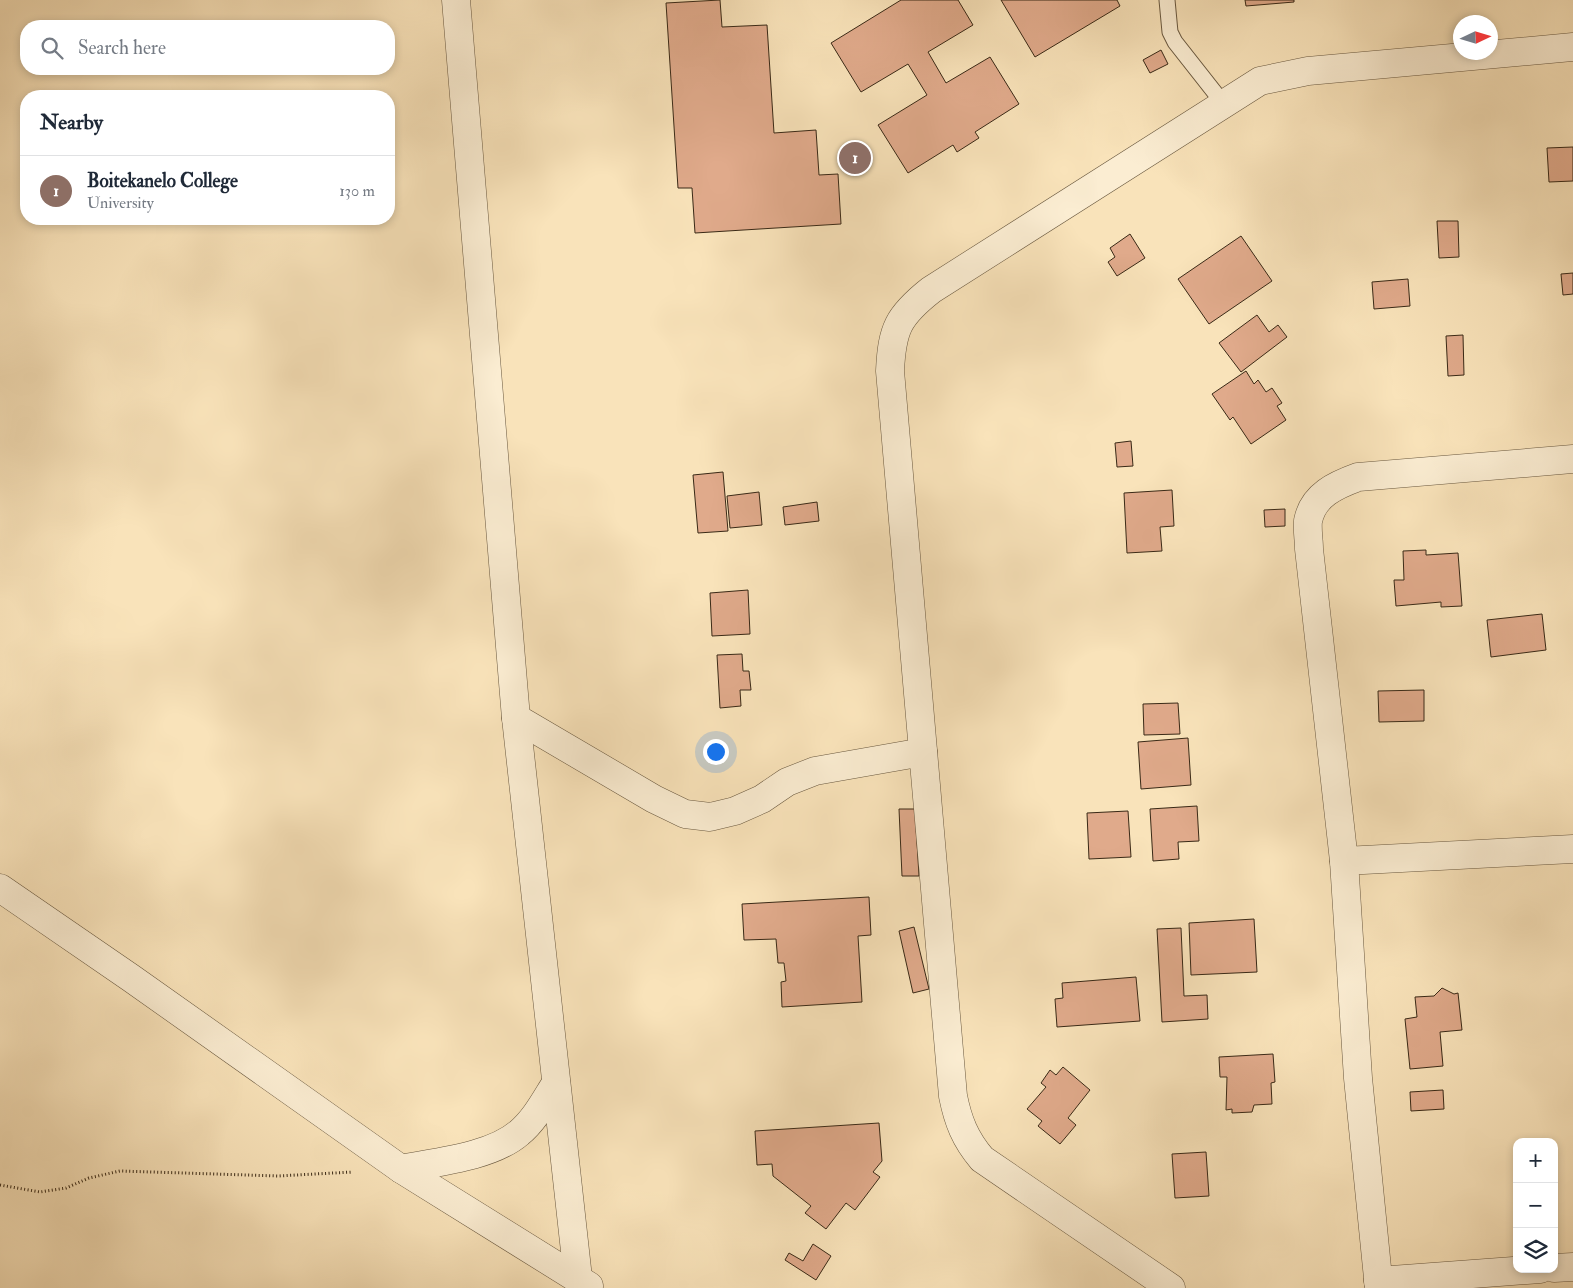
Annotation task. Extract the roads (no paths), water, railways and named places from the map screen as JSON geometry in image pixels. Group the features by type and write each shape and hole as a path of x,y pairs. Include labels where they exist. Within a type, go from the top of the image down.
{"street":[{"path":"456,0 516,718 556,1083 585,1283"},
{"path":"1171,1288 982,1159 969,1144 958,1123 952,1096 890,370 891,343 899,322 914,304 931,290 1260,81 1308,71 1573,48"},
{"path":"1513,1272 1378,1284 1358,1078 1344,861 1309,549 1308,521 1316,503 1333,486 1358,477 1573,460"},
{"path":"516,718 654,799 684,814 710,817 735,812 762,799 787,782 815,771 923,752"},
{"path":"1344,861 1573,849"},
{"path":"0,888 131,978 400,1169 585,1283"},
{"path":"400,1169 466,1155 499,1145 518,1134 531,1121 556,1083"},
{"path":"1558,1268 1573,1267"}],"lane":[{"path":"1167,0 1170,32 1175,42 1223,104"}],"place":[{"name":"Boitekanelo College","path":"855,158"}]}
